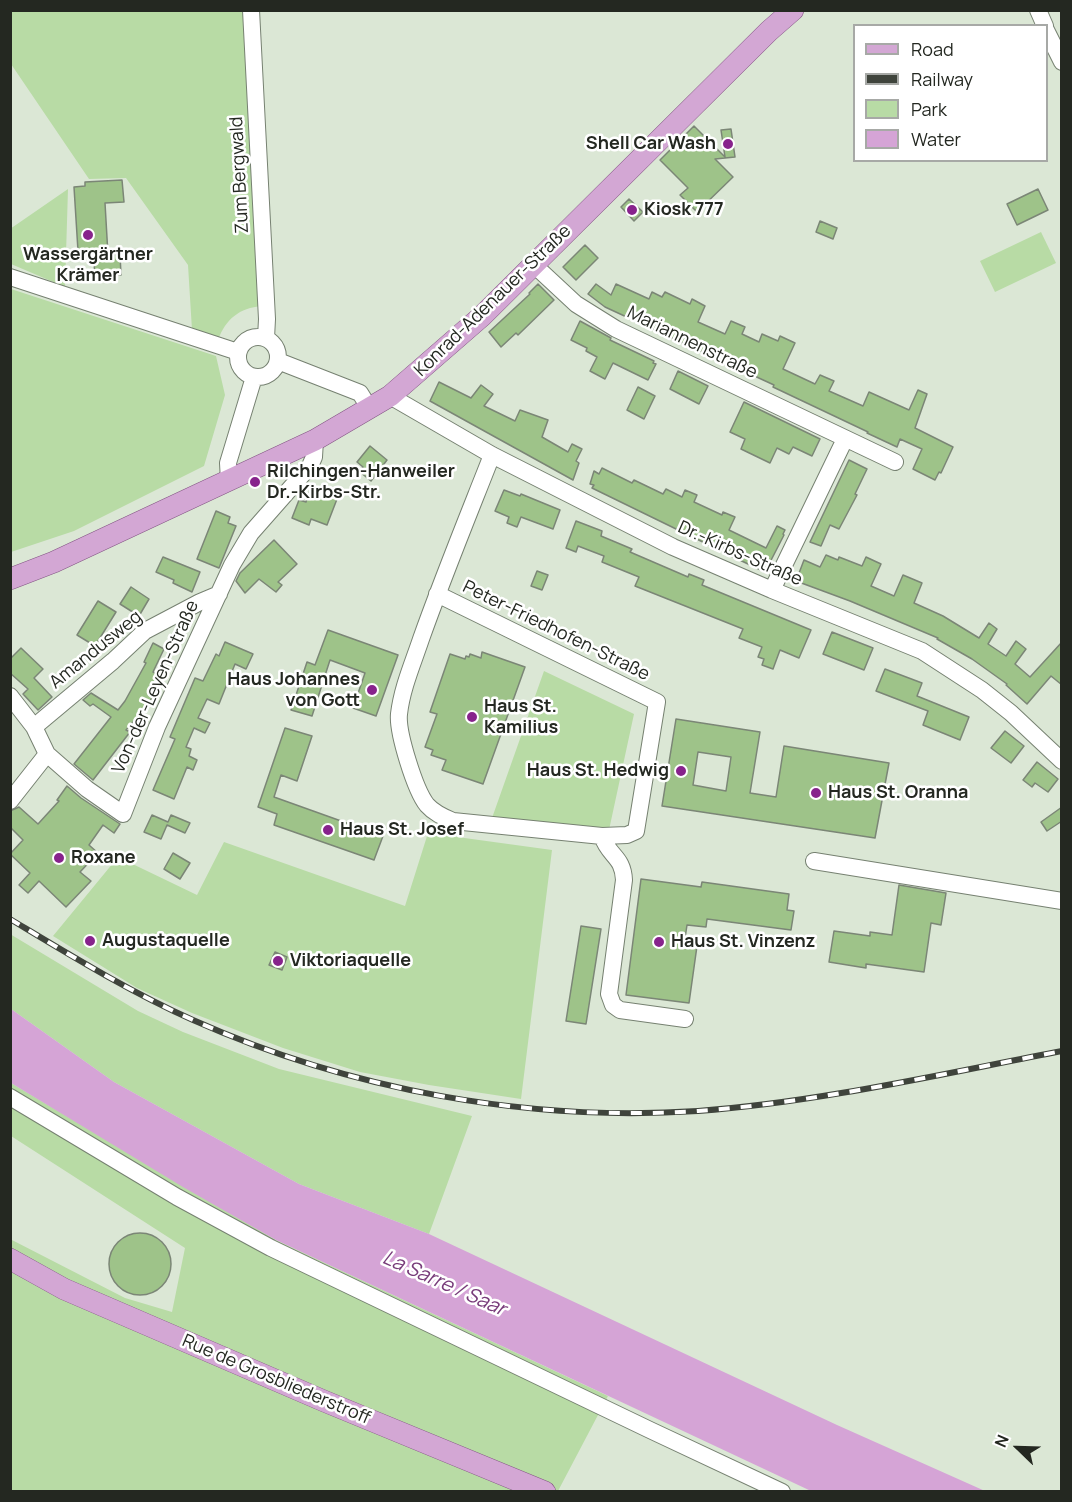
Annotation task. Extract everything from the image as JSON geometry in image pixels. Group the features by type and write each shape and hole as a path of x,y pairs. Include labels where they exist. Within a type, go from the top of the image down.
{"main road":[{"name":"Konrad-Adenauer-Straße","path":"10,579 54,562 315,440 367,405 390,396 482,316 793,10"},
{"name":"Rue de Grosbliederstroff","path":"10,1259 74,1293 324,1401 546,1491"}],"street":[{"name":"Zum Bergwald","path":"251,10 267,319 266,338"},
{"path":"1038,10 1044,24"},
{"path":"1048,32 1060,56"},
{"name":"Mariannenstraße","path":"533,264 576,304 598,319 895,462"},
{"path":"10,277 238,352"},
{"path":"252,338 266,338 278,350 278,361 275,369 269,374 254,377 243,371 239,365 238,352 243,344 252,338"},
{"path":"278,361 360,393 367,405"},
{"path":"229,481 228,463 254,377"},
{"name":"Dr.-Kirbs-Straße","path":"390,396 492,455 673,547 922,651 982,690 1011,713 1062,761"},
{"path":"772,590 845,439"},
{"name":"Von-der-Leyen-Straße","path":"10,696 34,727 47,754 87,789 123,814 158,726 232,565 251,533 310,466 314,456 315,440"},
{"name":"Peter-Friedhofen-Straße","path":"437,594 657,702 636,831 627,835 602,836 453,821 438,815 426,804 416,783 399,730 399,715 404,691 437,594 492,455"},
{"name":"Amandusweg","path":"34,727 145,631 219,594"},
{"path":"10,801 47,754"},
{"path":"602,836 605,845 623,867 624,880 609,994 613,1005 620,1010 685,1019"},
{"path":"814,861 1062,901"},
{"path":"10,1097 177,1197 271,1248 639,1425 782,1491"}],"green space":[{"path":"10,11 247,11 262,306 247,309 234,316 225,326 218,340 192,330 188,265 126,178 89,179 11,64"},
{"path":"68,189 65,287 11,264 10,229"},
{"path":"1041,232 1056,263 995,292 980,261"},
{"path":"11,289 216,356 225,395 204,466 74,531 11,552"},
{"path":"544,671 634,714 609,830 492,818"},
{"path":"428,833 552,850 521,1099 360,1072 283,1048 192,1013 137,988 53,936 118,857 197,895 224,842 405,906"},
{"path":"10,934 138,1011 183,1032 279,1069 472,1116 429,1234 299,1184 114,1082 11,1009"},
{"path":"11,1083 276,1240 608,1396 558,1491 11,1491 10,1239 125,1298 172,1312 185,1248 11,1136"}],"water":[{"name":"La Sarre / Saar","path":"11,1009 114,1082 299,1184 429,1234 837,1425 985,1491 811,1491 276,1240 183,1187 11,1083"}],"building":[{"path":"694,126 725,157 721,130 731,129 735,157 715,159 733,177 697,212 680,195 688,188 660,160"},
{"name":"Wassergärtner Krämer","path":"122,180 124,202 105,203 108,255 120,254 121,275 95,276 93,250 78,251 74,187 85,186 85,182"},
{"path":"1038,189 1048,210 1017,225 1007,204"},
{"name":"Kiosk 777","path":"629,199 643,212 634,221 621,207"},
{"path":"820,221 837,228 833,239 816,232"},
{"path":"585,245 598,258 576,280 563,267"},
{"path":"538,284 554,300 518,335 516,333 501,347 489,332"},
{"path":"596,284 611,295 616,284 649,299 652,292 662,297 665,292 690,304 692,299 705,306 698,322 725,334 731,321 745,327 742,334 759,342 762,334 778,341 780,336 795,343 783,369 815,384 820,375 834,381 829,391 863,406 869,392 909,410 918,390 927,394 915,428 953,447 941,473 939,472 935,480 913,469 922,449 900,439 897,447 773,387 774,385 605,307 588,294"},
{"path":"580,321 611,338 610,340 654,361 653,363 656,364 648,380 613,363 605,379 590,371 597,357 586,351 587,348 571,340"},
{"path":"678,371 708,386 699,404 670,389"},
{"path":"439,382 471,398 481,385 493,394 484,406 515,421 520,410 548,420 542,437 568,452 572,444 582,449 576,461 579,463 573,480 430,401"},
{"path":"638,387 655,396 644,419 627,410"},
{"path":"744,402 820,439 812,456 793,447 789,454 777,448 770,463 741,449 745,439 730,432"},
{"path":"370,446 387,460 371,481 360,472 363,467 357,462"},
{"path":"849,460 867,469 855,494 857,495 839,529 830,525 821,546 810,542"},
{"path":"602,468 632,483 634,480 663,494 666,489 682,497 685,490 697,495 694,502 722,515 723,512 735,517 729,530 766,548 777,526 785,530 784,535 765,572 729,555 730,552 713,543 711,546 592,488 594,485 590,484 594,471 599,474"},
{"path":"311,488 337,499 327,525 311,519 309,525 292,518 299,500 306,502"},
{"path":"504,490 520,496 521,494 560,510 553,529 521,517 517,527 507,523 509,517 495,511"},
{"path":"216,511 230,517 228,523 236,526 219,568 197,559"},
{"path":"576,521 602,531 601,536 632,549 630,552 688,577 689,574 704,580 702,585 811,630 799,658 780,650 773,669 762,665 764,659 758,657 762,647 739,638 743,629 635,586 639,577 602,562 604,556 578,546 576,552 566,548"},
{"path":"274,540 297,564 278,582 282,585 276,592 259,579 245,593 236,581 240,573"},
{"path":"826,555 838,560 839,557 862,566 866,557 881,564 871,586 894,596 903,575 922,583 914,603 943,616 979,638 989,623 997,629 988,644 1006,656 1016,641 1026,649 1015,664 1030,677 1062,642 1062,685 1051,676 1027,704 1007,684 938,638 796,581 804,560 820,567"},
{"path":"163,557 200,572 192,592 156,572"},
{"path":"537,571 548,575 542,590 531,586"},
{"path":"131,587 149,599 139,616 120,604"},
{"path":"98,601 116,612 95,646 77,635"},
{"name":"Haus Johannes von Gott","path":"328,630 398,655 376,716 353,708 365,673 330,660 312,716 291,710 307,662 315,665"},
{"path":"832,632 873,648 864,670 823,654"},
{"path":"225,642 253,654 246,669 235,664 219,704 207,699 198,718 210,723 205,733 194,728 186,747 191,749 189,756 197,760 193,770 187,767 174,799 153,790 175,739 170,737 195,678 203,681 216,654 219,656"},
{"path":"153,643 164,649 153,672 163,677 148,705 126,730 130,732 93,780 74,764 111,717 83,700 91,693 118,710 146,663 144,662"},
{"path":"21,648 43,669 34,678 52,697 38,710 23,694 28,689 10,673 10,659"},
{"name":"Haus St. Kamilius","path":"482,652 525,667 483,784 442,770 446,760 431,755 433,750 425,747 437,714 430,712 450,654 465,659 470,654 481,658"},
{"path":"885,669 922,683 917,696 969,717 960,740 923,725 928,711 876,691"},
{"path":"676,719 760,732 750,793 776,797 784,746 889,763 875,838 662,806","holes":["698,752 731,757 726,791 693,785"]},
{"path":"285,728 312,736 297,781 281,775 274,797 383,836 374,860 274,825 277,814 258,807"},
{"path":"1005,731 1024,746 1011,763 991,748"},
{"path":"1037,762 1058,779 1048,792 1035,783 1032,787 1023,780"},
{"name":"Roxane","path":"67,786 120,824 114,833 103,825 89,845 98,853 80,872 91,881 66,907 39,881 28,893 19,885 30,873 10,854 23,840 10,827 10,811 19,807 38,824 59,801 57,800"},
{"path":"1062,807 1062,821 1047,831 1041,822"},
{"path":"152,815 168,822 171,815 190,823 185,833 167,825 161,839 144,832"},
{"path":"173,853 190,863 180,879 164,869"},
{"name":"Haus St. Vinzenz","path":"641,879 701,887 702,882 789,894 787,910 794,911 791,930 707,919 706,927 687,925 684,945 697,946 689,1003 626,995"},
{"path":"899,885 946,893 941,925 931,923 924,972 866,964 866,968 829,962 834,931 870,936 870,932 892,935"},
{"path":"581,926 601,929 586,1024 566,1021"},
{"name":"Viktoriaquelle","path":"275,952 287,957 282,970 269,965"},
{"path":"134,1233 146,1233 162,1242 169,1252 171,1264 169,1276 162,1286 146,1295 134,1295 123,1290 114,1281 109,1270 109,1258 114,1247 123,1238"}],"railway":[{"path":"10,919 146,997 193,1020 253,1044 314,1065 377,1082 440,1096 504,1105 569,1111 634,1113 744,1107 835,1094 1062,1051"}],"place":[{"name":"Shell Car Wash","path":"728,144"},
{"name":"Kiosk 777","path":"632,210"},
{"name":"Wassergärtner Krämer","path":"88,235"},
{"name":"Rilchingen-Hanweiler Dr.-Kirbs-Str.","path":"255,482"},
{"name":"Haus Johannes von Gott","path":"372,690"},
{"name":"Haus St. Kamilius","path":"472,717"},
{"name":"Haus St. Hedwig","path":"681,771"},
{"name":"Haus St. Oranna","path":"816,793"},
{"name":"Haus St. Josef","path":"328,830"},
{"name":"Roxane","path":"59,858"},
{"name":"Augustaquelle","path":"90,941"},
{"name":"Haus St. Vinzenz","path":"659,942"},
{"name":"Viktoriaquelle","path":"278,961"}]}
